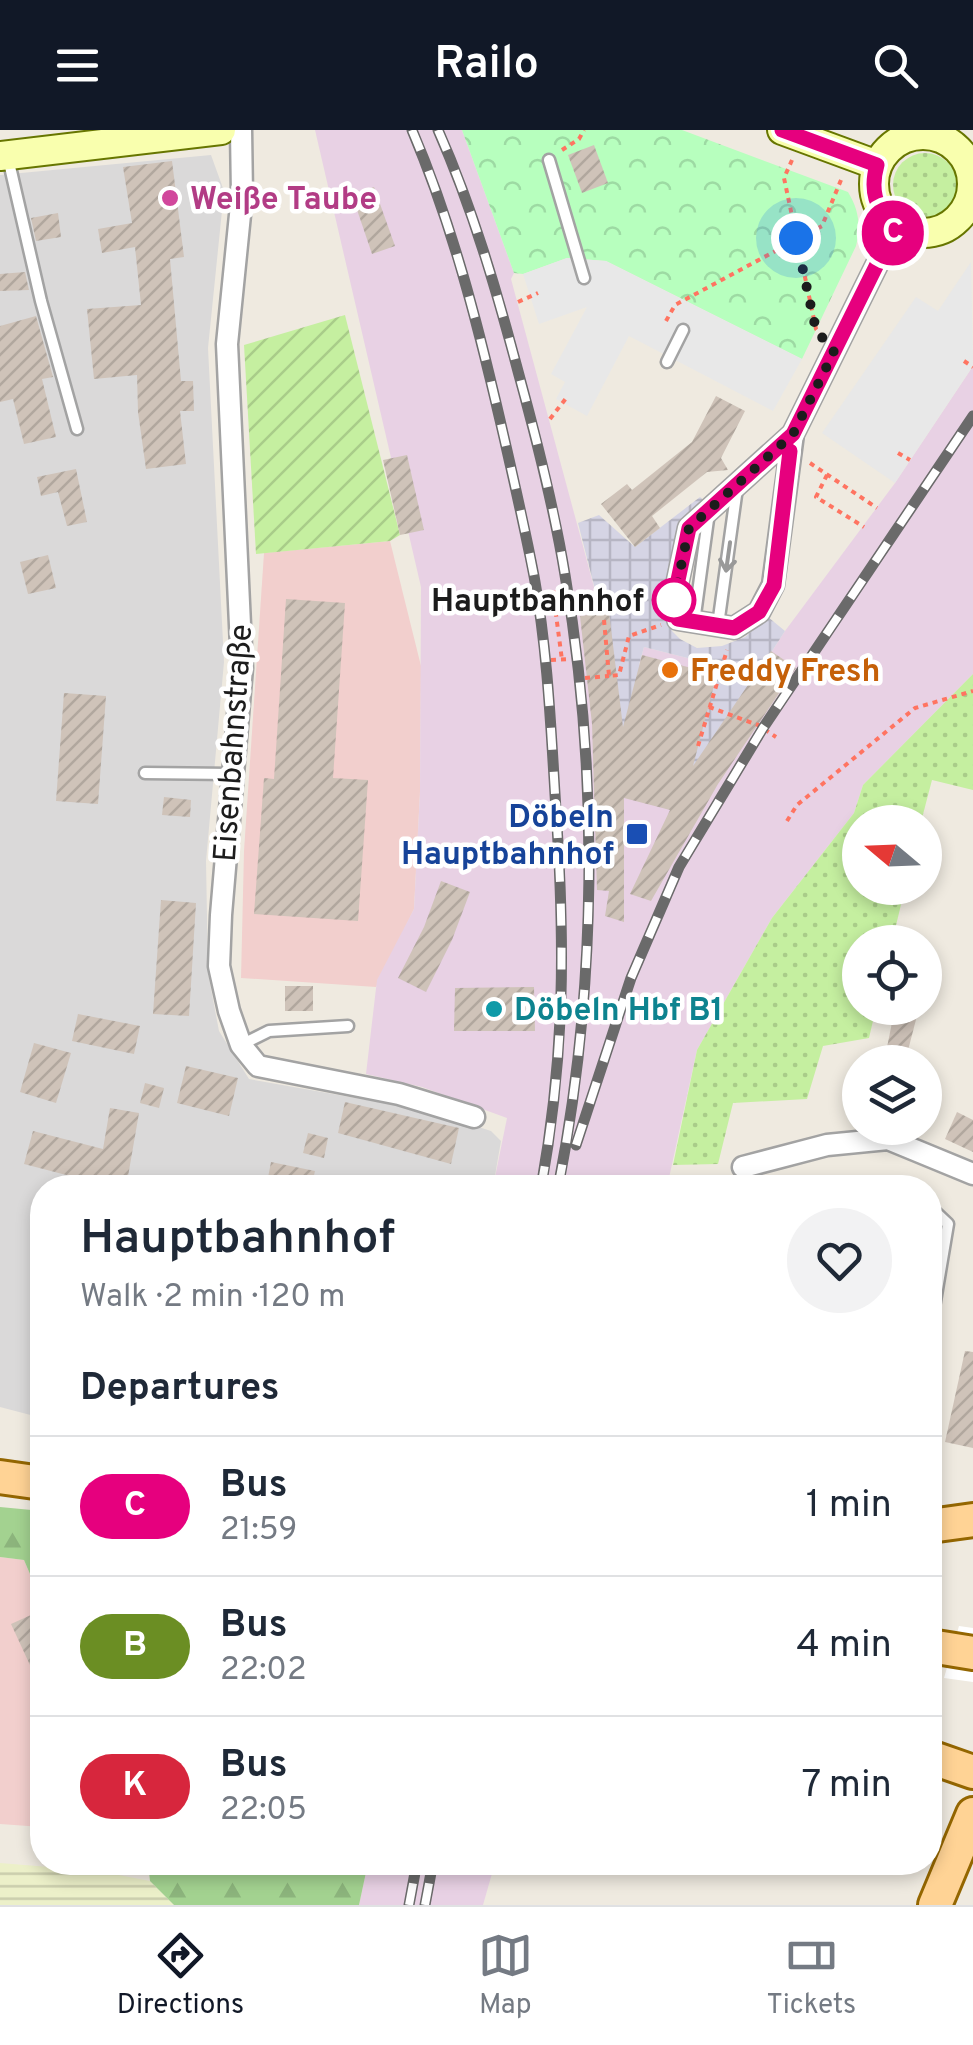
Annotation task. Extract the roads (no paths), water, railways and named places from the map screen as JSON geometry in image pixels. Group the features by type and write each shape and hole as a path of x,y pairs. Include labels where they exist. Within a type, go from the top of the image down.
{"main road":[{"path":"4,156 221,130"},
{"path":"782,130 877,165"},
{"path":"918,135 965,140 972,185 970,201 961,216 933,233 916,234 896,226 878,207 873,192 877,165 888,148 918,135"},
{"path":"0,1478 30,1482"},
{"path":"942,1524 973,1520"},
{"path":"942,1761 973,1772"},
{"path":"935,1905 973,1814"}],"street":[{"name":"Eisenbahnstraße","path":"241,130 242,195 227,344 242,668 219,966 241,1045"},
{"path":"791,449 737,487 689,528 674,599 686,620 726,627 759,612 774,585 791,449 896,226"},
{"path":"241,1045 258,1066 399,1094 474,1117"},
{"path":"748,1175 827,1145 888,1139 973,1174"}],"lane":[{"path":"4,156 77,429"},
{"path":"549,160 584,278"},
{"path":"668,362 683,330"},
{"path":"726,627 737,487"},
{"path":"145,773 231,774"},
{"path":"241,1045 269,1031 348,1026"},
{"path":"942,1218 948,1224 942,1260"}],"railway":[{"path":"412,130 451,237 482,346 526,537 543,634 562,953 559,1045 543,1175"},
{"path":"438,130 483,251 526,400 556,524 576,651 584,727 589,881 580,1036 560,1175"},
{"path":"576,1145 631,978 679,867 763,728 973,416"},
{"path":"409,1905 415,1875"},
{"path":"425,1905 431,1875"}],"place":[{"name":"Weiße Taube","path":"170,198"},
{"name":"Hauptbahnhof","path":"674,600"},
{"name":"Freddy Fresh","path":"670,670"},
{"name":"Döbeln Hauptbahnhof","path":"637,834"},
{"name":"Döbeln Hbf B1","path":"494,1009"}]}
